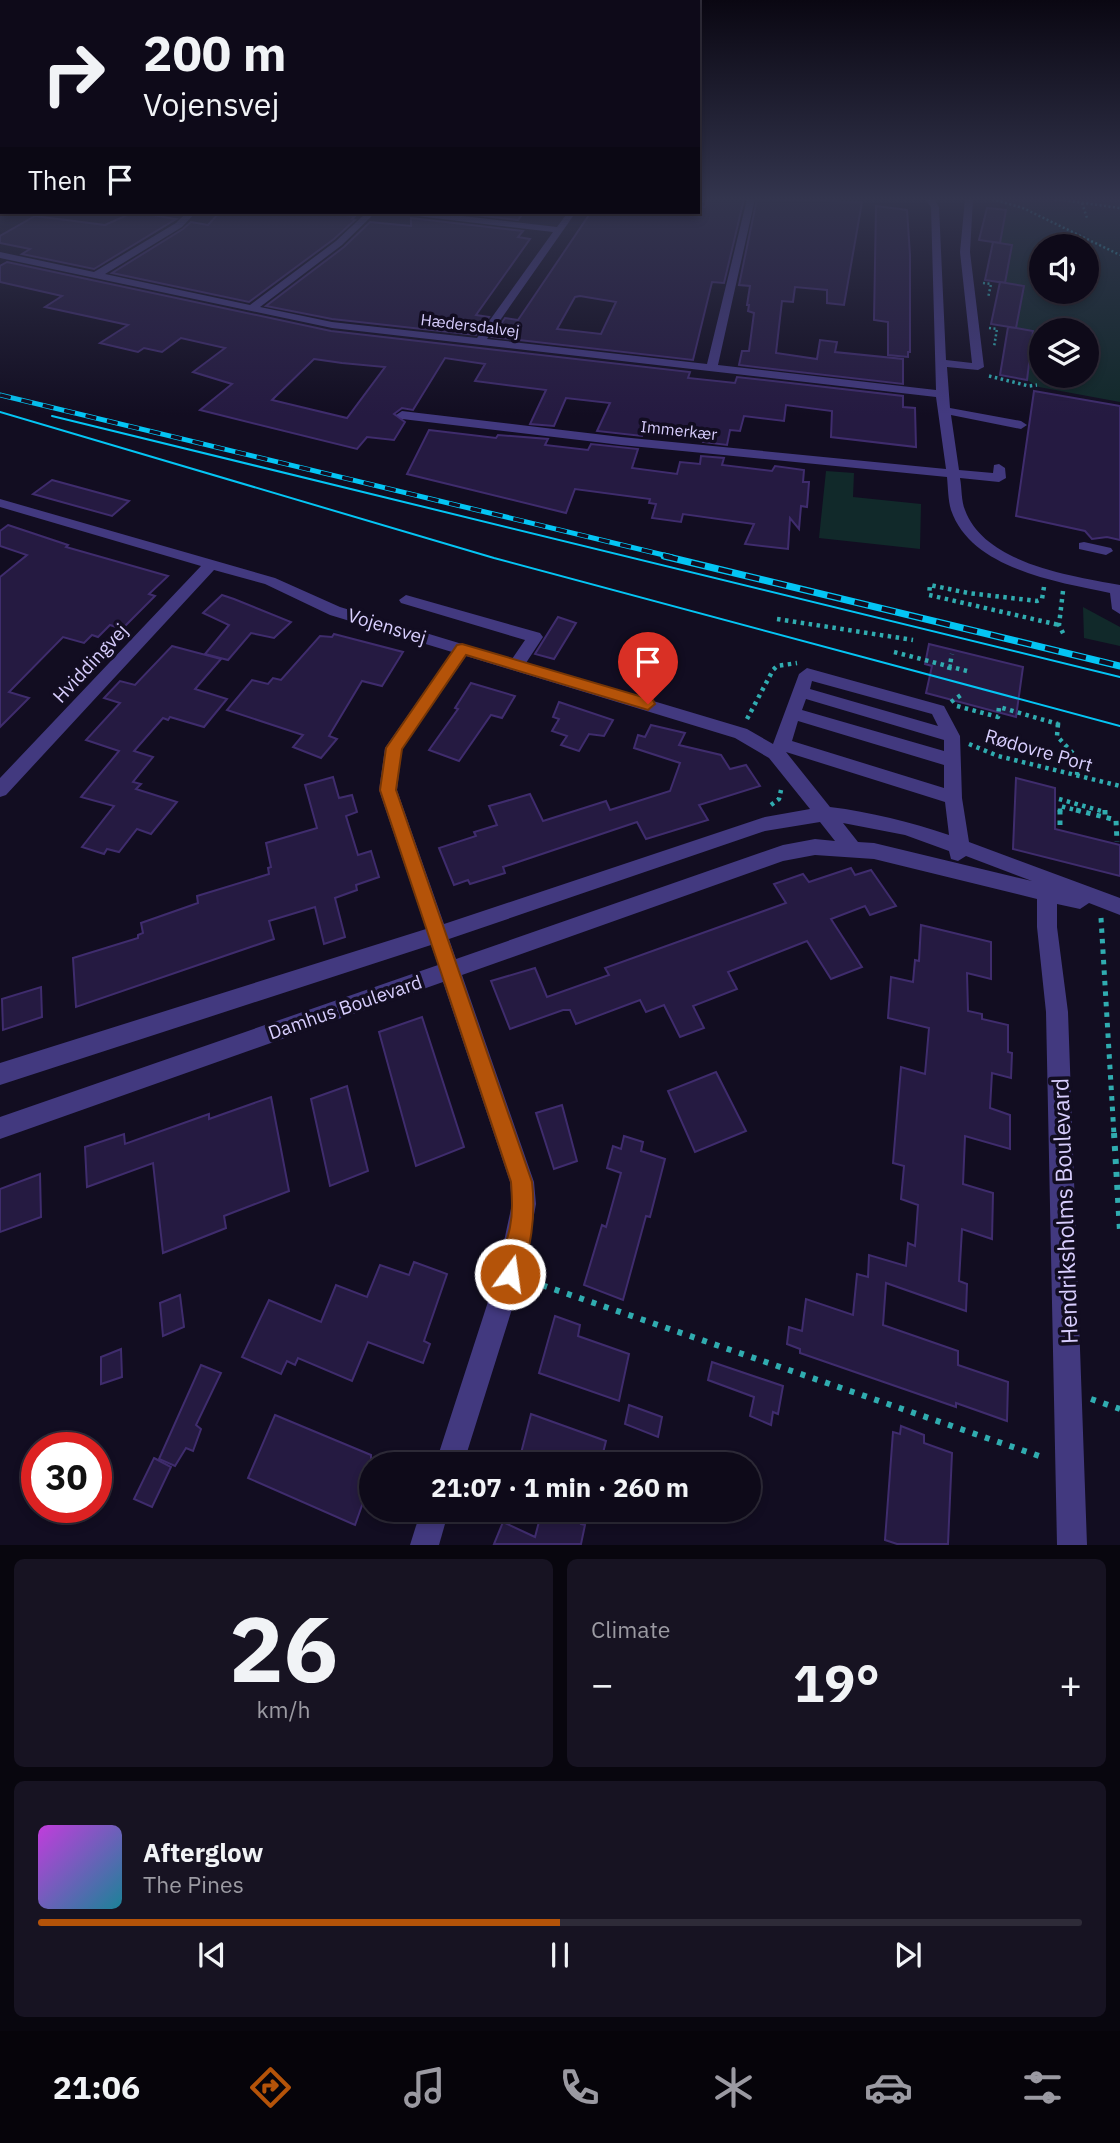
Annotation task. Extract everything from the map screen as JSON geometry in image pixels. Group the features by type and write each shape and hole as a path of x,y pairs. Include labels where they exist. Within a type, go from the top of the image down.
{"street":[{"name":"Hædersdalvej","path":"77,271 332,325 942,394"},
{"path":"96,275 102,271"},
{"path":"252,308 301,271"},
{"path":"480,342 531,271"},
{"path":"711,369 734,271"},
{"path":"947,271 940,363 942,394 958,510 965,526 977,539 996,552 1042,573 1119,590 1120,609"},
{"path":"940,363 978,366 958,271"},
{"path":"944,410 1021,425"},
{"name":"Immerkær","path":"402,415 634,443 999,478 999,468"},
{"name":"Vojensvej","path":"0,503 270,580 335,611 726,728 778,749 852,848"},
{"path":"1084,546 1106,551"},
{"name":"Hviddingvej","path":"0,790 211,564"},
{"path":"406,600 535,637 516,665"},
{"path":"453,1452 510,1274 524,1204 522,1182 388,790 394,748 462,649"},
{"path":"953,798 778,749 801,692 952,736 953,798 960,845 953,870"},
{"path":"793,713 954,761"},
{"name":"Damhus Boulevard","path":"0,1074 436,934 765,824 824,814 884,823 960,845 1047,886"},
{"name":"Damhus Boulevard","path":"0,1128 783,853 815,847 852,848 953,870 1047,886"},
{"path":"1047,886 1113,908"},
{"name":"Hendriksholms Boulevard","path":"1047,886 1047,927 1057,1012 1072,1545"},
{"path":"424,1545 431,1522"}],"path":[{"path":"978,366 989,376 1029,386"},
{"path":"1042,573 1045,593 1042,599 1037,601 979,595 930,585 929,595 1059,625"},
{"path":"1062,600 1059,625 1065,637"},
{"path":"777,619 913,640"},
{"path":"894,652 967,671"},
{"path":"949,670 952,654"},
{"path":"948,704 998,717 999,707 1058,721 1057,736 1079,759 1077,775"},
{"name":"Rødovre Port","path":"952,736 998,756 1120,786"},
{"path":"1059,799 1105,810 1105,817"},
{"path":"1060,827 1059,806 1105,817 1116,820 1117,842"},
{"path":"1113,908 1120,1231"},
{"path":"510,1274 1070,1466"}],"green space":[{"path":"1007,271 1029,271 1029,304 1099,304 1099,271 1120,271 1120,402 1044,388 1099,388 1099,318 1029,318 1029,330 1016,328 1024,286 1005,283"},
{"path":"826,471 854,473 853,497 921,504 920,549 819,538"},
{"path":"1083,607 1120,627 1120,646 1084,638"}],"building":[{"path":"0,271 50,271 331,331 690,372 688,378 735,383 737,377 903,396 903,407 915,408 916,447 831,437 832,411 786,405 784,421 744,416 740,431 730,430 727,445 703,442 705,429 665,425 663,432 644,429 642,436 597,431 610,403 566,398 554,426 530,424 546,390 475,381 485,364 445,358 413,410 402,408 394,414 405,422 394,440 367,437 357,449 200,410 232,384 193,372 225,348 181,338 162,352 144,348 138,352 100,343 128,325 45,307 62,296 0,282","holes":["314,359 385,367 347,418 272,400"]},
{"path":"115,271 291,271 249,302 112,273"},
{"path":"312,271 507,271 476,315 489,317 476,335 332,319 266,306"},
{"path":"551,271 727,271 724,283 712,282 693,360 492,337 505,318 518,320","holes":["575,297 616,302 601,334 557,329"]},
{"path":"742,271 850,271 844,305 827,303 827,290 795,287 793,302 782,301 776,353 817,359 820,340 837,342 835,352 903,359 903,384 739,365 742,351 749,351 754,313 748,311 747,305 750,286 739,285"},
{"path":"875,271 910,271 908,357 888,355 888,322 874,320"},
{"path":"987,271 1007,271 1005,283 985,280"},
{"path":"1000,282 1024,286 1016,328 991,324"},
{"path":"1008,327 1029,330 1027,380 1000,375"},
{"path":"1034,391 1120,406 1120,540 1107,537 1092,539 1085,531 1016,516"},
{"path":"429,430 496,438 498,435 548,439 545,445 588,450 591,444 638,449 632,468 677,474 680,462 700,464 701,456 724,458 722,465 772,471 775,466 804,470 803,482 809,482 807,507 801,506 799,529 790,518 788,549 745,544 754,524 683,514 681,522 652,518 656,504 649,503 650,499 575,489 566,513 407,474"},
{"path":"52,480 129,501 112,516 33,494"},
{"path":"8,525 68,545 66,547 168,576 149,594 155,596 122,629 110,625 98,637 92,635 84,643 63,637 9,692 29,698 0,727 0,577 27,555 0,546 0,531"},
{"path":"222,595 291,622 274,638 251,633 228,660 205,654 229,625 203,613"},
{"path":"558,617 576,623 554,659 535,654"},
{"path":"334,634 403,652 382,686 362,681 329,736 337,739 321,758 293,747 303,735 227,710 252,680 268,684 273,678 281,680 320,636 332,637"},
{"path":"929,644 1023,667 1016,717 926,693 932,666 925,664"},
{"path":"172,646 221,659 195,689 227,699 204,727 170,717 168,720 163,718 134,751 153,757 133,782 141,784 136,789 177,802 151,834 137,829 119,852 107,849 104,854 82,847 114,806 81,797 119,751 86,740 120,703 104,698 120,681 135,685"},
{"path":"471,683 515,696 502,718 491,715 459,761 429,750 458,709 455,708"},
{"path":"559,702 613,720 604,736 589,734 579,751 561,745 567,736 552,731 559,719 553,717"},
{"path":"651,725 685,733 679,745 721,755 730,769 746,765 760,786 699,805 708,820 646,839 637,822 503,867 505,873 470,884 468,880 454,885 439,848 476,836 474,832 497,825 489,806 530,794 543,821 606,801 610,810 670,791 680,763 634,748 638,735 645,737"},
{"path":"333,777 339,798 352,795 357,812 346,816 358,855 371,851 379,877 356,885 357,890 335,898 345,937 324,944 315,907 269,921 274,939 76,1007 73,958 138,938 138,935 143,933 141,923 198,903 197,896 269,874 268,868 271,867 266,843 317,828 305,785"},
{"path":"1016,778 1055,788 1055,829 1120,845 1120,876 1013,849"},
{"path":"851,868 855,875 871,870 896,906 870,915 865,906 831,919 862,967 831,979 807,941 728,972 737,989 693,1006 704,1028 680,1037 664,1005 646,1012 640,1000 576,1024 570,1010 563,1010 510,1029 491,981 535,968 547,997 609,975 605,968 786,903 774,884 803,874 809,882"},
{"path":"921,925 991,942 991,979 967,973 968,1011 982,1014 982,1019 1008,1025 1008,1052 1012,1053 1011,1078 992,1073 990,1108 1010,1115 1010,1149 965,1136 963,1184 993,1193 992,1239 962,1229 959,1281 967,1284 966,1311 886,1283 883,1325 958,1351 958,1365 1008,1382 1007,1421 956,1403 956,1407 800,1353 800,1349 787,1344 789,1327 802,1331 806,1299 853,1315 857,1274 868,1277 869,1255 906,1266 908,1243 915,1246 918,1205 901,1199 904,1166 893,1163 901,1067 925,1074 929,1028 888,1018 891,977 913,982 915,960 919,961"},
{"path":"41,987 42,1017 3,1030 2,999"},
{"path":"422,1017 464,1147 416,1166 379,1032"},
{"path":"716,1072 746,1131 695,1152 668,1091"},
{"path":"347,1086 368,1171 330,1186 311,1099"},
{"path":"271,1097 289,1191 224,1216 226,1228 163,1253 153,1163 87,1187 85,1147 124,1134 125,1144 209,1114 209,1119"},
{"path":"562,1105 577,1161 554,1169 536,1113"},
{"path":"624,1136 643,1142 641,1151 665,1159 650,1217 646,1216 623,1300 584,1285 602,1225 606,1227 621,1173 607,1168 613,1146 621,1149"},
{"path":"40,1174 41,1217 0,1232 0,1189"},
{"path":"414,1262 447,1274 424,1341 430,1344 423,1363 368,1342 352,1381 298,1358 295,1365 287,1361 281,1374 242,1357 269,1300 321,1322 336,1285 367,1297 380,1265 409,1275"},
{"path":"180,1295 184,1327 163,1336 160,1303"},
{"path":"555,1316 580,1325 578,1336 629,1354 619,1401 539,1373"},
{"path":"121,1349 122,1377 101,1384 101,1357"},
{"path":"712,1362 783,1386 778,1414 773,1412 771,1425 750,1416 754,1397 708,1380"},
{"path":"201,1365 221,1373 196,1425 201,1429 193,1451 186,1448 175,1466 159,1459"},
{"path":"629,1405 662,1417 658,1437 625,1424"},
{"path":"531,1414 606,1441 603,1452 521,1452"},
{"path":"275,1415 364,1452 359,1452 359,1514 355,1525 248,1478"},
{"path":"901,1426 924,1435 924,1443 952,1453 948,1544 897,1544 885,1540 893,1432 900,1434"},
{"path":"154,1458 171,1467 152,1507 134,1499"},
{"path":"503,1522 535,1537 539,1522 581,1522 585,1525 581,1544 494,1544"}],"tram line":[{"path":"0,412 494,558 1120,726"},
{"path":"52,416 1120,677"}],"railway":[{"path":"0,395 672,557"},
{"path":"664,556 1120,666"}],"route":[{"path":"510,1274 521,1227 524,1204 522,1182 388,790 394,748 462,649 648,704"}]}
